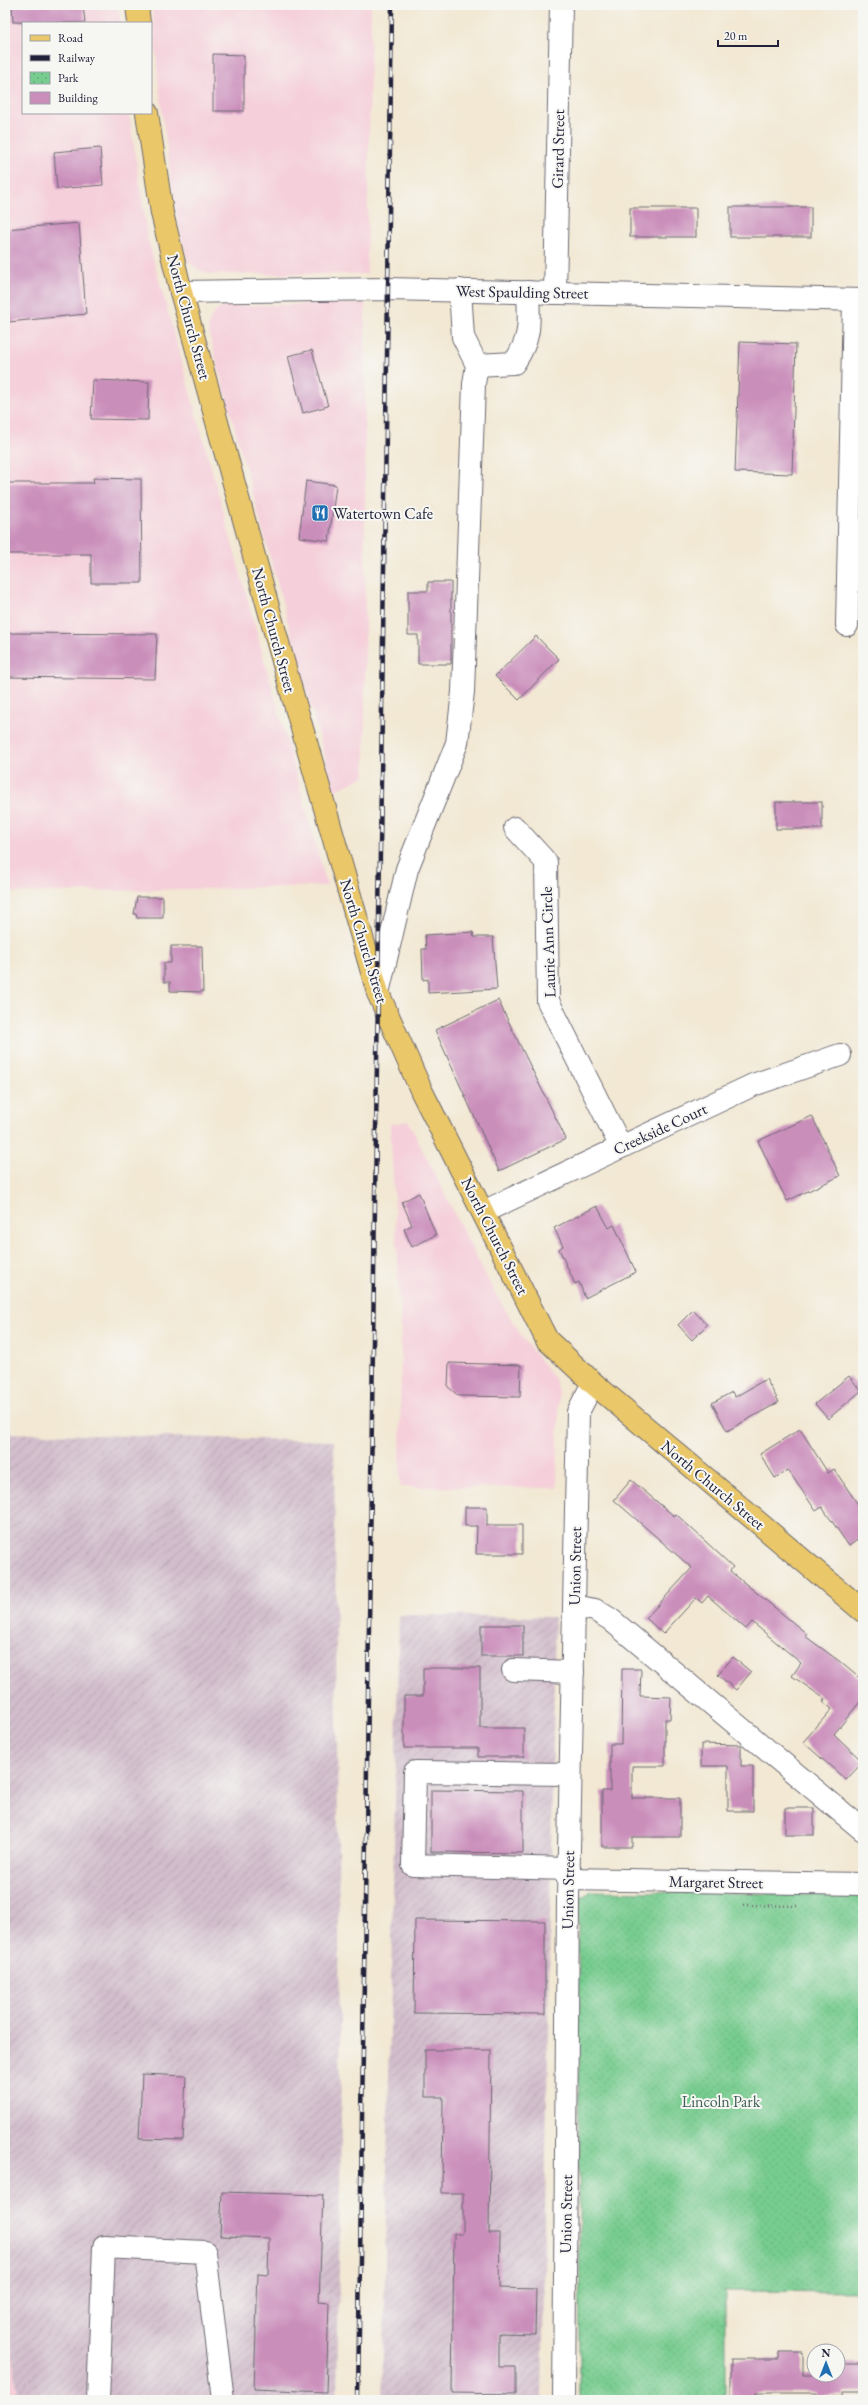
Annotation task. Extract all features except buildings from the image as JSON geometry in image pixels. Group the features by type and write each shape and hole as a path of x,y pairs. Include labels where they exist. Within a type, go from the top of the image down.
{"main road":[{"path":"137,5 139,22"},
{"name":"North Church Street","path":"147,114 161,206 180,292 295,704 378,993 422,1092 546,1340 593,1383 863,1611"}],"street":[{"name":"Girard Street","path":"555,293 561,5"},
{"name":"West Spaulding Street","path":"180,292 388,289 858,300"},
{"path":"378,993 407,869 457,744 463,692 474,384 477,365 463,337 460,290"},
{"path":"477,365 514,363 522,351 529,330 528,292"},
{"path":"847,625 858,300"},
{"name":"Laurie Ann Circle","path":"515,828 546,862 548,1001 621,1147"},
{"name":"Creekside Court","path":"483,1212 752,1084 840,1055"},
{"name":"Union Street","path":"564,2400 568,1874 578,1412 593,1383"},
{"path":"574,1606 595,1610 610,1619 863,1830"},
{"path":"513,1670 573,1672"},
{"name":"Margaret Street","path":"570,1774 415,1772 413,1865 568,1874 863,1884"},
{"path":"98,2400 104,2247 205,2252 223,2400"}],"shaded area":[{"path":"5,5 118,5 120,22 22,22 22,114 129,114 148,240 327,886 5,893"},
{"path":"152,5 371,5 367,274 209,274 197,269 188,261 181,236 169,165 159,87"},
{"path":"365,303 365,776 334,791 208,330 210,319 217,310 227,306"},
{"path":"408,1121 493,1290 525,1341 556,1381 559,1394 557,1488 400,1487 401,1325 390,1124"},
{"path":"5,1433 334,1441 341,2129 337,2400 19,2400 5,2299"},
{"path":"399,1615 555,1617 542,2400 382,2400"},
{"path":"5,2299 19,2400 5,2400"}],"green space":[{"name":"Lincoln Park","path":"591,1891 863,1895 863,2292 725,2291 725,2400 580,2400 578,1912 581,1898"}],"railway":[{"path":"358,2400 392,5"}],"place":[{"name":"Watertown Cafe","path":"320,513"}]}
